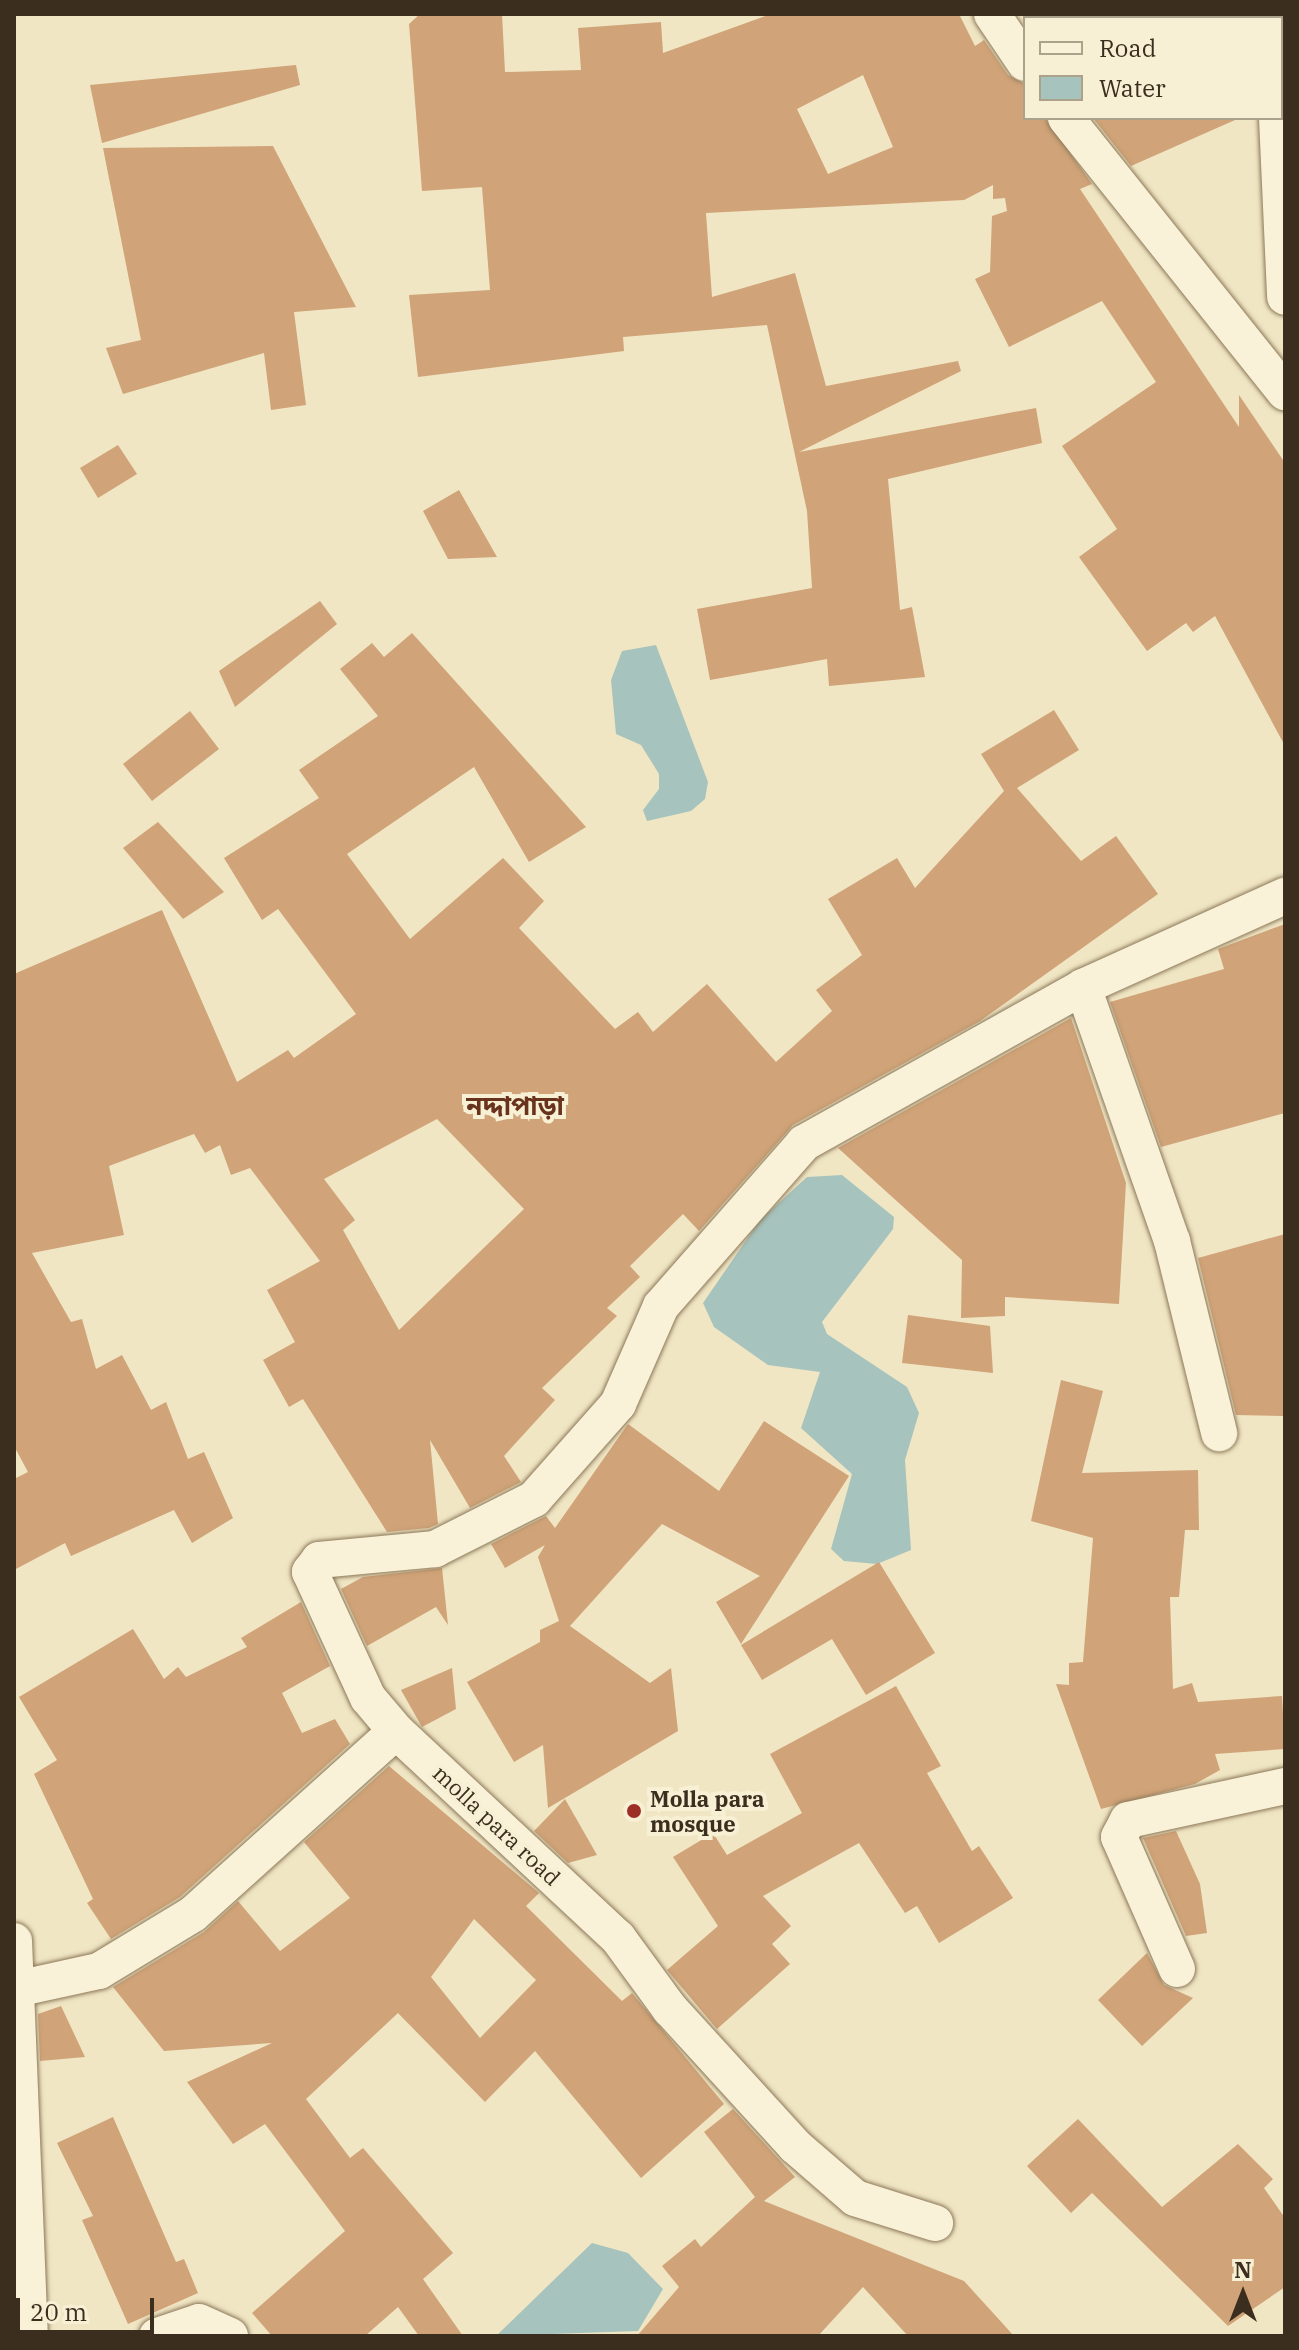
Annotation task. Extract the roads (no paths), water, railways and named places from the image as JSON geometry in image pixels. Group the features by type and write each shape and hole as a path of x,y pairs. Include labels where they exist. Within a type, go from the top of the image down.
{"street":[{"path":"992,14 1023,60"},
{"path":"1068,120 1285,392"},
{"path":"1277,120 1285,297"},
{"path":"1219,1433 1172,1241 1083,987 1285,896"},
{"name":"molla para road","path":"935,2223 855,2198 795,2146 670,2009 618,1938 396,1731 368,1698 310,1572 319,1560 435,1549 534,1499 618,1404 661,1306 804,1143 1083,987"},
{"path":"21,1988 99,1971 193,1914 396,1731"},
{"path":"1177,1969 1119,1837 1128,1820 1285,1786"},
{"path":"14,1941 21,1988 30,2336"},
{"path":"157,2336 199,2322 230,2336"}],"water":[{"path":"656,645 708,782 705,799 691,811 647,821 643,810 659,789 659,774 641,745 616,734 611,680 622,651"},
{"path":"842,1175 894,1217 893,1229 822,1322 827,1334 907,1387 919,1413 905,1460 911,1550 877,1564 844,1561 831,1549 852,1474 801,1428 820,1372 768,1365 714,1327 703,1303 760,1220 807,1177"},
{"path":"592,2243 628,2253 663,2289 638,2331 496,2336"}],"place":[{"name":"Molla para mosque","path":"634,1811"}],"district":[{"name":"নদ্দাপাড়া","path":"515,1106"}]}
